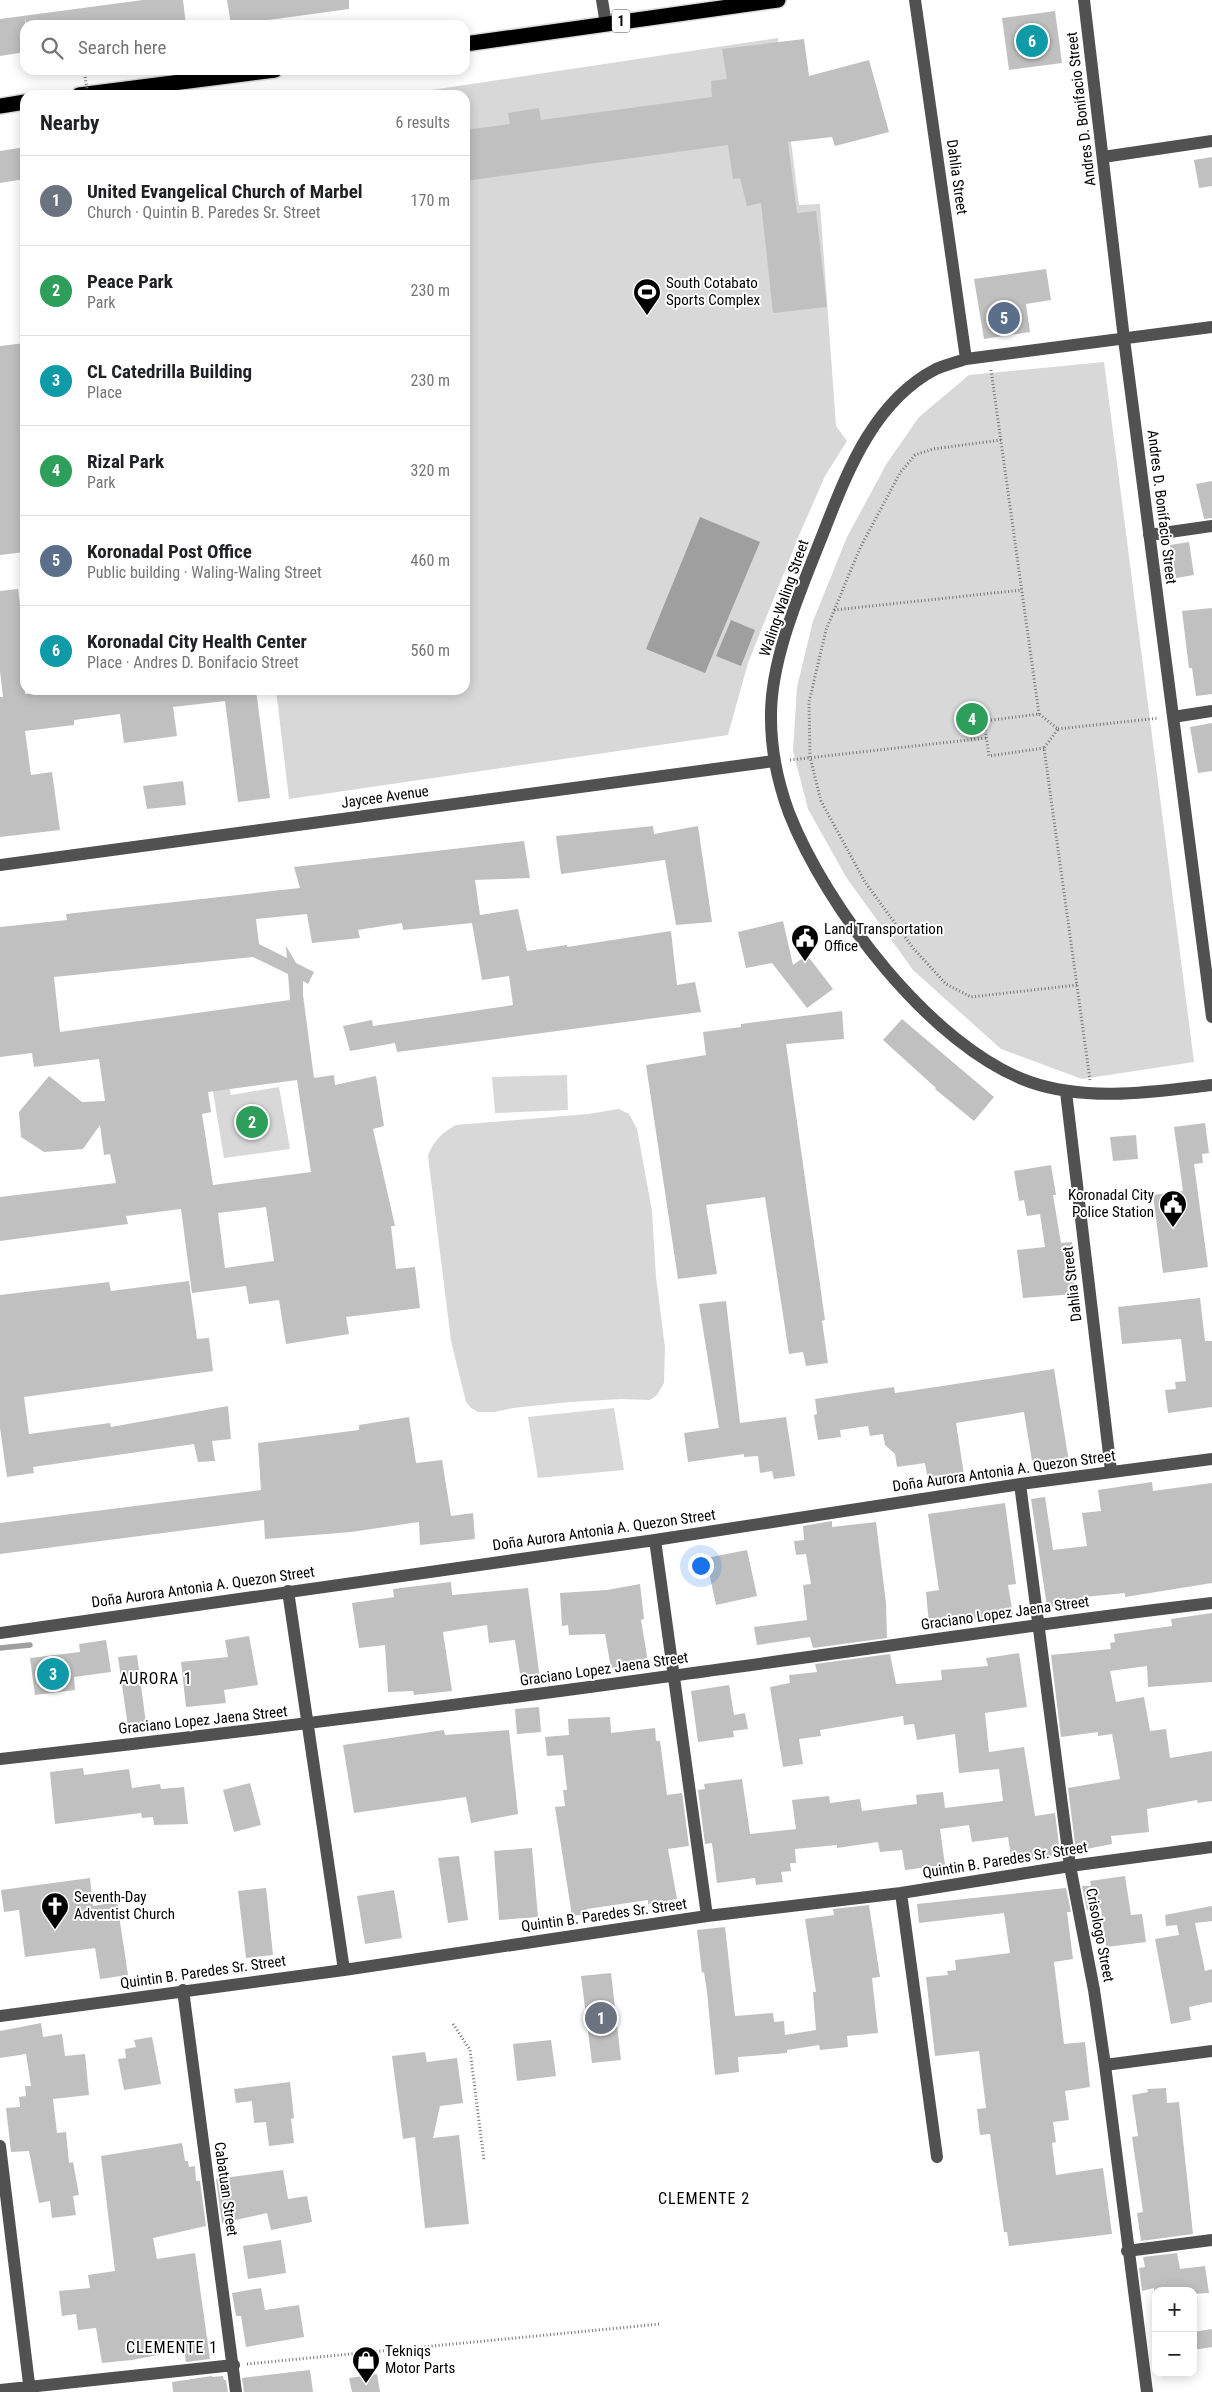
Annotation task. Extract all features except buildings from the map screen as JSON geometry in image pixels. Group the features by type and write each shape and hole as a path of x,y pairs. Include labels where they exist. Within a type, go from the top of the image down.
{"highway":[{"name":"1","path":"470,43 778,0"},
{"path":"118,90 236,75"},
{"path":"0,106 20,103"}],"street":[{"path":"602,0 606,24"},
{"name":"Dahlia Street","path":"915,0 966,359"},
{"name":"Andres D. Bonifacio Street","path":"1084,0 1124,339 1212,1017"},
{"path":"1103,157 1212,141"},
{"name":"Waling-Waling Street","path":"1212,328 966,359 937,369 911,385 884,414 857,453 808,570 791,618 777,667 770,716 774,761 789,812 814,866 854,928 911,997 950,1034 991,1062 1028,1081 1066,1092 1121,1093 1212,1084"},
{"path":"1149,535 1212,526"},
{"path":"1173,717 1212,711"},
{"name":"Jaycee Avenue","path":"0,865 774,761"},
{"name":"Dahlia Street","path":"1066,1092 1111,1471"},
{"name":"Doña Aurora Antonia A. Quezon Street","path":"0,1634 288,1591 655,1540 1020,1484 1212,1459"},
{"name":"Crisologo Street","path":"1020,1484 1070,1866 1094,1990 1105,2065 1127,2251 1147,2392"},
{"path":"655,1540 707,1916"},
{"path":"288,1591 344,1970"},
{"name":"Graciano Lopez Jaena Street","path":"0,1759 309,1724 673,1676 1037,1624 1212,1603"},
{"name":"Quintin B. Paredes Sr. Street","path":"0,2016 183,1990 344,1970 707,1916 902,1893 1070,1866 1212,1847"},
{"path":"902,1893 937,2157"},
{"name":"Cabatuan Street","path":"183,1990 234,2365 236,2392"},
{"path":"1105,2065 1212,2051"},
{"path":"0,2146 29,2389"},
{"path":"1127,2251 1212,2240"},
{"path":"0,2390 29,2389 234,2365"}],"path":[{"path":"85,75 87,90"},
{"path":"990,356 1039,714 1058,730"},
{"path":"1001,440 933,449 915,455 900,473 860,548 826,630 809,702 810,757 820,801 865,882 913,948 946,984 971,997 1077,985"},
{"path":"834,610 1022,590"},
{"path":"1039,714 984,721 988,756 1044,748 1058,730 1173,717"},
{"path":"774,761 986,738"},
{"path":"1044,748 1092,1093"},
{"path":"453,2024 470,2050 484,2161"},
{"path":"234,2365 660,2324"}],"shaded area":[{"name":"South Cotabato Sports Complex","path":"778,38 799,205 820,204 836,426 847,441 825,476 800,533 748,663 728,735 289,799 277,695 470,695 470,90 431,90"},
{"path":"1104,362 1194,1062 1082,1079 1001,1049 913,970 846,877 808,809 793,751 797,687 813,621 847,537 887,463 919,417 969,375"},
{"path":"700,517 760,542 705,673 646,649"},
{"path":"731,620 755,630 741,666 716,656"},
{"path":"567,1075 568,1110 495,1113 492,1077"},
{"path":"228,1082 231,1095 279,1087 290,1149 224,1158 212,1086"},
{"path":"619,1109 629,1114 637,1129 652,1211 656,1277 665,1348 664,1383 657,1395 650,1400 621,1399 570,1402 494,1412 478,1412 466,1402 451,1341 428,1156 430,1151 446,1131 456,1125 588,1114"},
{"path":"614,1408 624,1470 538,1478 528,1417"}],"waterway":[{"path":"0,1648 30,1645"}],"place":[{"name":"Koronadal City Health Center","path":"1032,41"},
{"name":"South Cotabato Sports Complex","path":"647,316"},
{"name":"Koronadal Post Office","path":"1004,318"},
{"name":"Rizal Park","path":"972,719"},
{"name":"Land Transportation Office","path":"805,962"},
{"name":"Peace Park","path":"252,1122"},
{"name":"Koronadal City Police Station","path":"1173,1228"},
{"name":"CL Catedrilla Building","path":"53,1674"},
{"name":"Seventh-Day Adventist Church","path":"55,1930"},
{"name":"United Evangelical Church of Marbel","path":"601,2018"},
{"name":"Tekniqs Motor Parts","path":"366,2384"}],"district":[{"name":"AURORA 1","path":"156,1678"},
{"name":"CLEMENTE 2","path":"704,2198"},
{"name":"CLEMENTE 1","path":"172,2347"}]}
